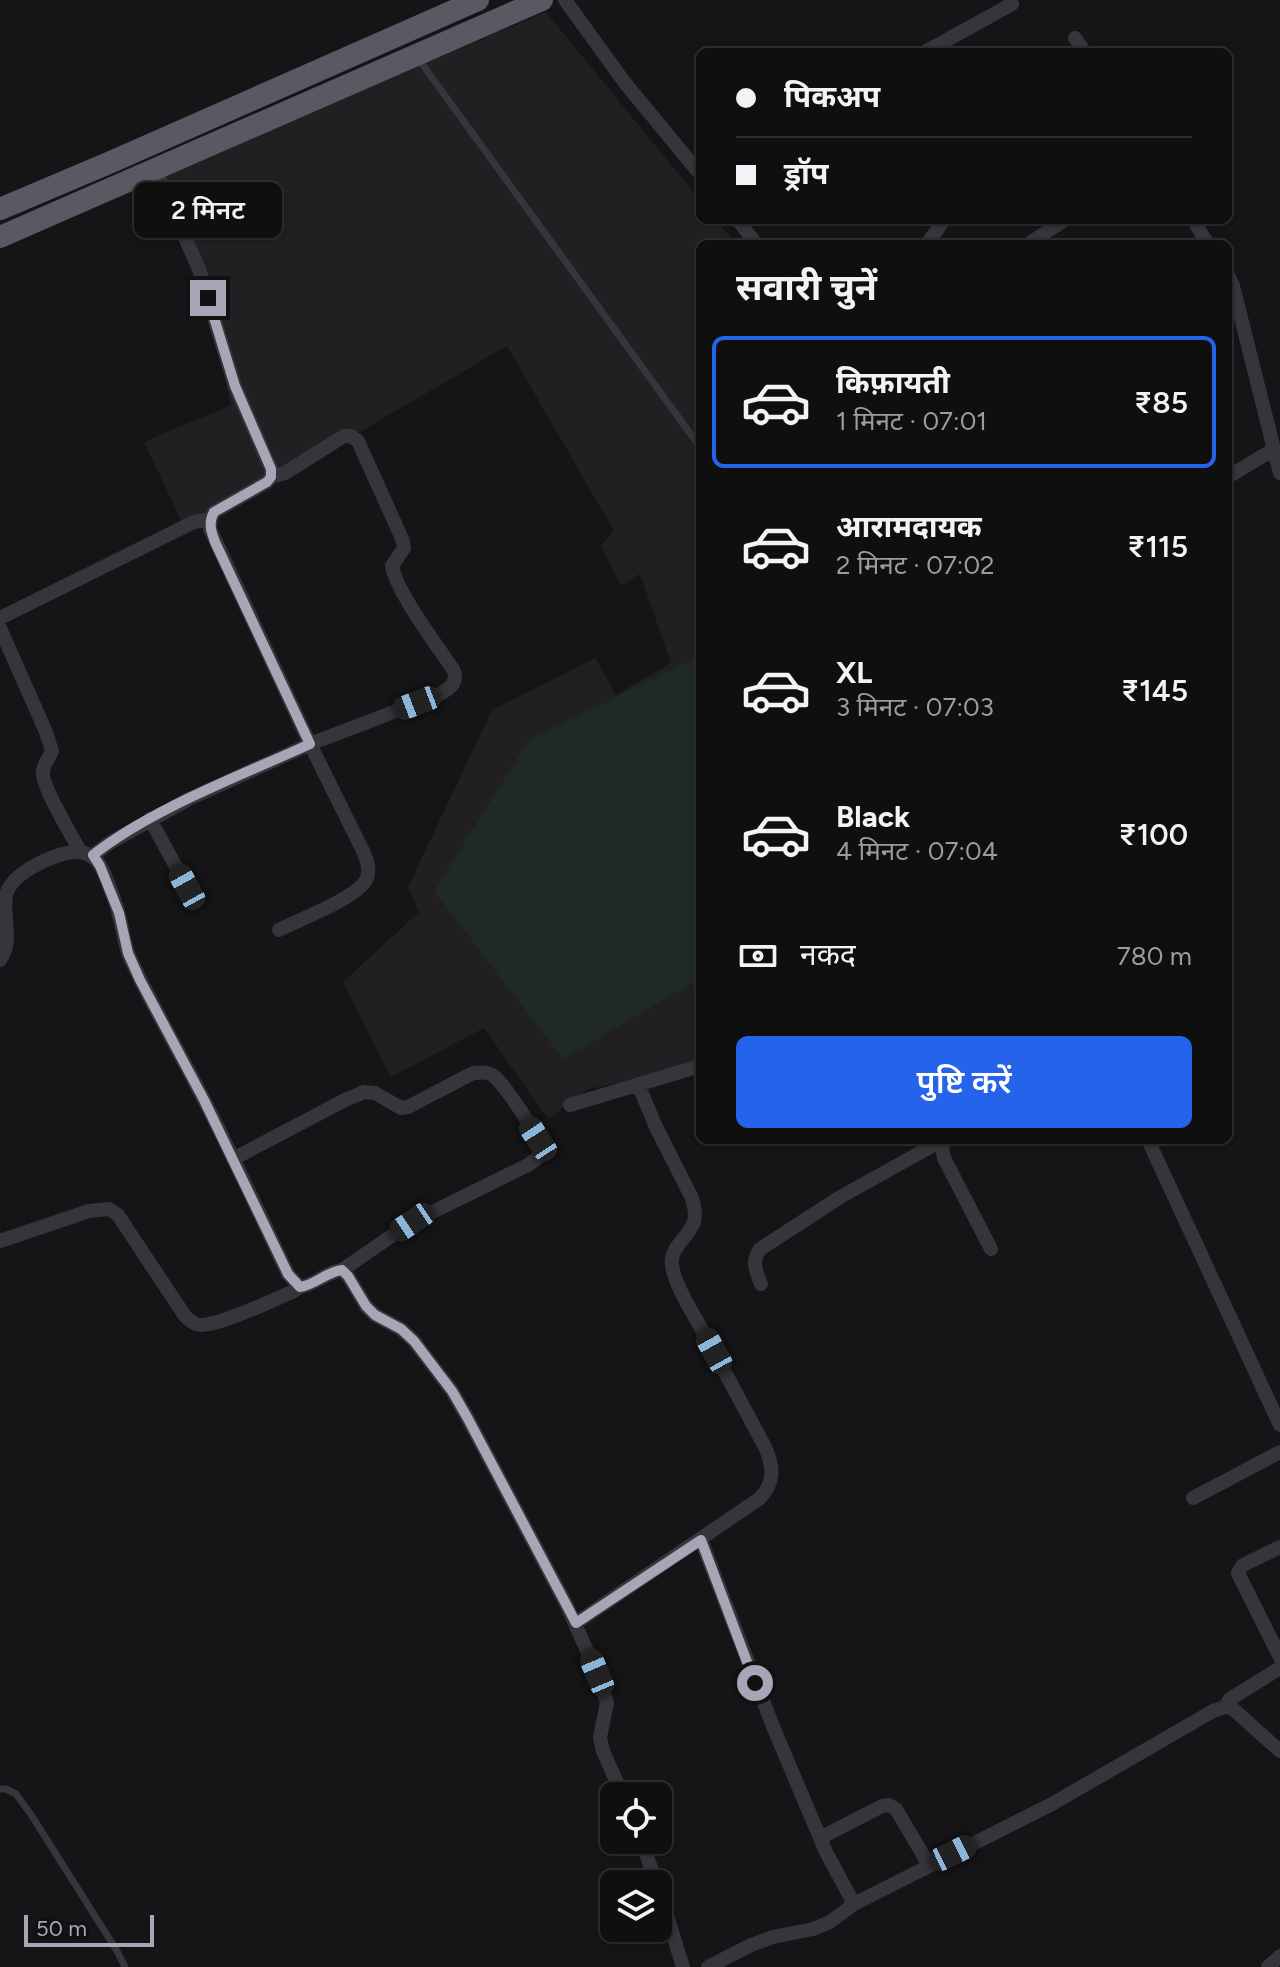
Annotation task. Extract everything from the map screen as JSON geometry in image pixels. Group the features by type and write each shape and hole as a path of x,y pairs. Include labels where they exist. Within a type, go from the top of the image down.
{"highway":[{"path":"0,209 478,0"},
{"path":"0,237 542,0"}],"street":[{"path":"565,0 625,83 696,169"},
{"path":"932,48 1012,4"},
{"path":"1075,38 1082,48"},
{"path":"155,170 199,269 235,386 271,469 271,477"},
{"path":"1034,240 1059,224"},
{"path":"1232,284 1280,473"},
{"path":"0,960 6,947 6,895 12,884 35,865 69,853 86,853 189,799 310,744 450,689 456,677 454,671 393,574 392,566 404,548 403,541 358,441 350,436 344,436 285,473 271,477 214,512 211,519 210,529 215,542 310,744 364,853 368,866 367,877 361,887 350,896 279,930"},
{"path":"1232,475 1274,449"},
{"path":"0,618 194,522 211,519"},
{"path":"0,628 52,751 44,765 43,775 48,789 86,853 100,866 119,913 134,966 288,1274 300,1287"},
{"path":"150,819 187,887"},
{"path":"570,1105 696,1067"},
{"path":"0,1241 89,1211 109,1209 118,1215 185,1316 201,1325 226,1319 307,1286 333,1271 342,1270 412,1222 528,1165 539,1157 541,1151 538,1139 501,1082 485,1072 473,1073 408,1107 401,1108 375,1093 364,1092 233,1159"},
{"path":"576,1623 759,1499 767,1491 773,1477 770,1459 674,1274 673,1253 694,1222 695,1209 638,1084"},
{"path":"761,1284 754,1265 760,1249 842,1196 936,1144"},
{"path":"942,1144 944,1158 991,1249"},
{"path":"1150,1144 1280,1425"},
{"path":"342,1270 375,1315 401,1329 414,1341 452,1391 488,1456 576,1623 597,1673 607,1703 600,1737 617,1782"},
{"path":"1193,1498 1280,1452"},
{"path":"701,1540 755,1683 820,1838 854,1904"},
{"path":"1280,1547 1243,1565 1238,1573 1280,1657"},
{"path":"1225,1707 1230,1699 1280,1668"},
{"path":"708,1967 762,1941 830,1922 854,1904 1052,1804 1213,1711 1232,1708 1278,1745"},
{"path":"820,1838 889,1805 896,1809 929,1865"},
{"path":"672,1931 683,1967"},
{"path":"1268,1967 1280,1956"}],"lane":[{"path":"416,56 696,441"},
{"path":"0,1789 16,1794 32,1816 125,1967"}],"shaded area":[{"path":"546,12 696,195 696,224 719,224 733,240 696,240 696,1067 589,1089 548,1119 484,1028 391,1077 343,982 419,912 408,887 492,710 595,658 616,695 671,663 640,574 621,586 601,545 614,531 507,346 187,533 144,442 231,405 209,312 154,177"},
{"path":"696,658 696,980 563,1059 434,891 529,740"}],"route":[{"path":"208,298 235,386 271,469 267,482 214,512 210,529 310,744 189,799 93,855 119,913 128,953 224,1139 288,1274 300,1287 333,1271 342,1270 375,1315 401,1329 414,1341 452,1391 467,1417 576,1623 701,1540 755,1683"}]}
